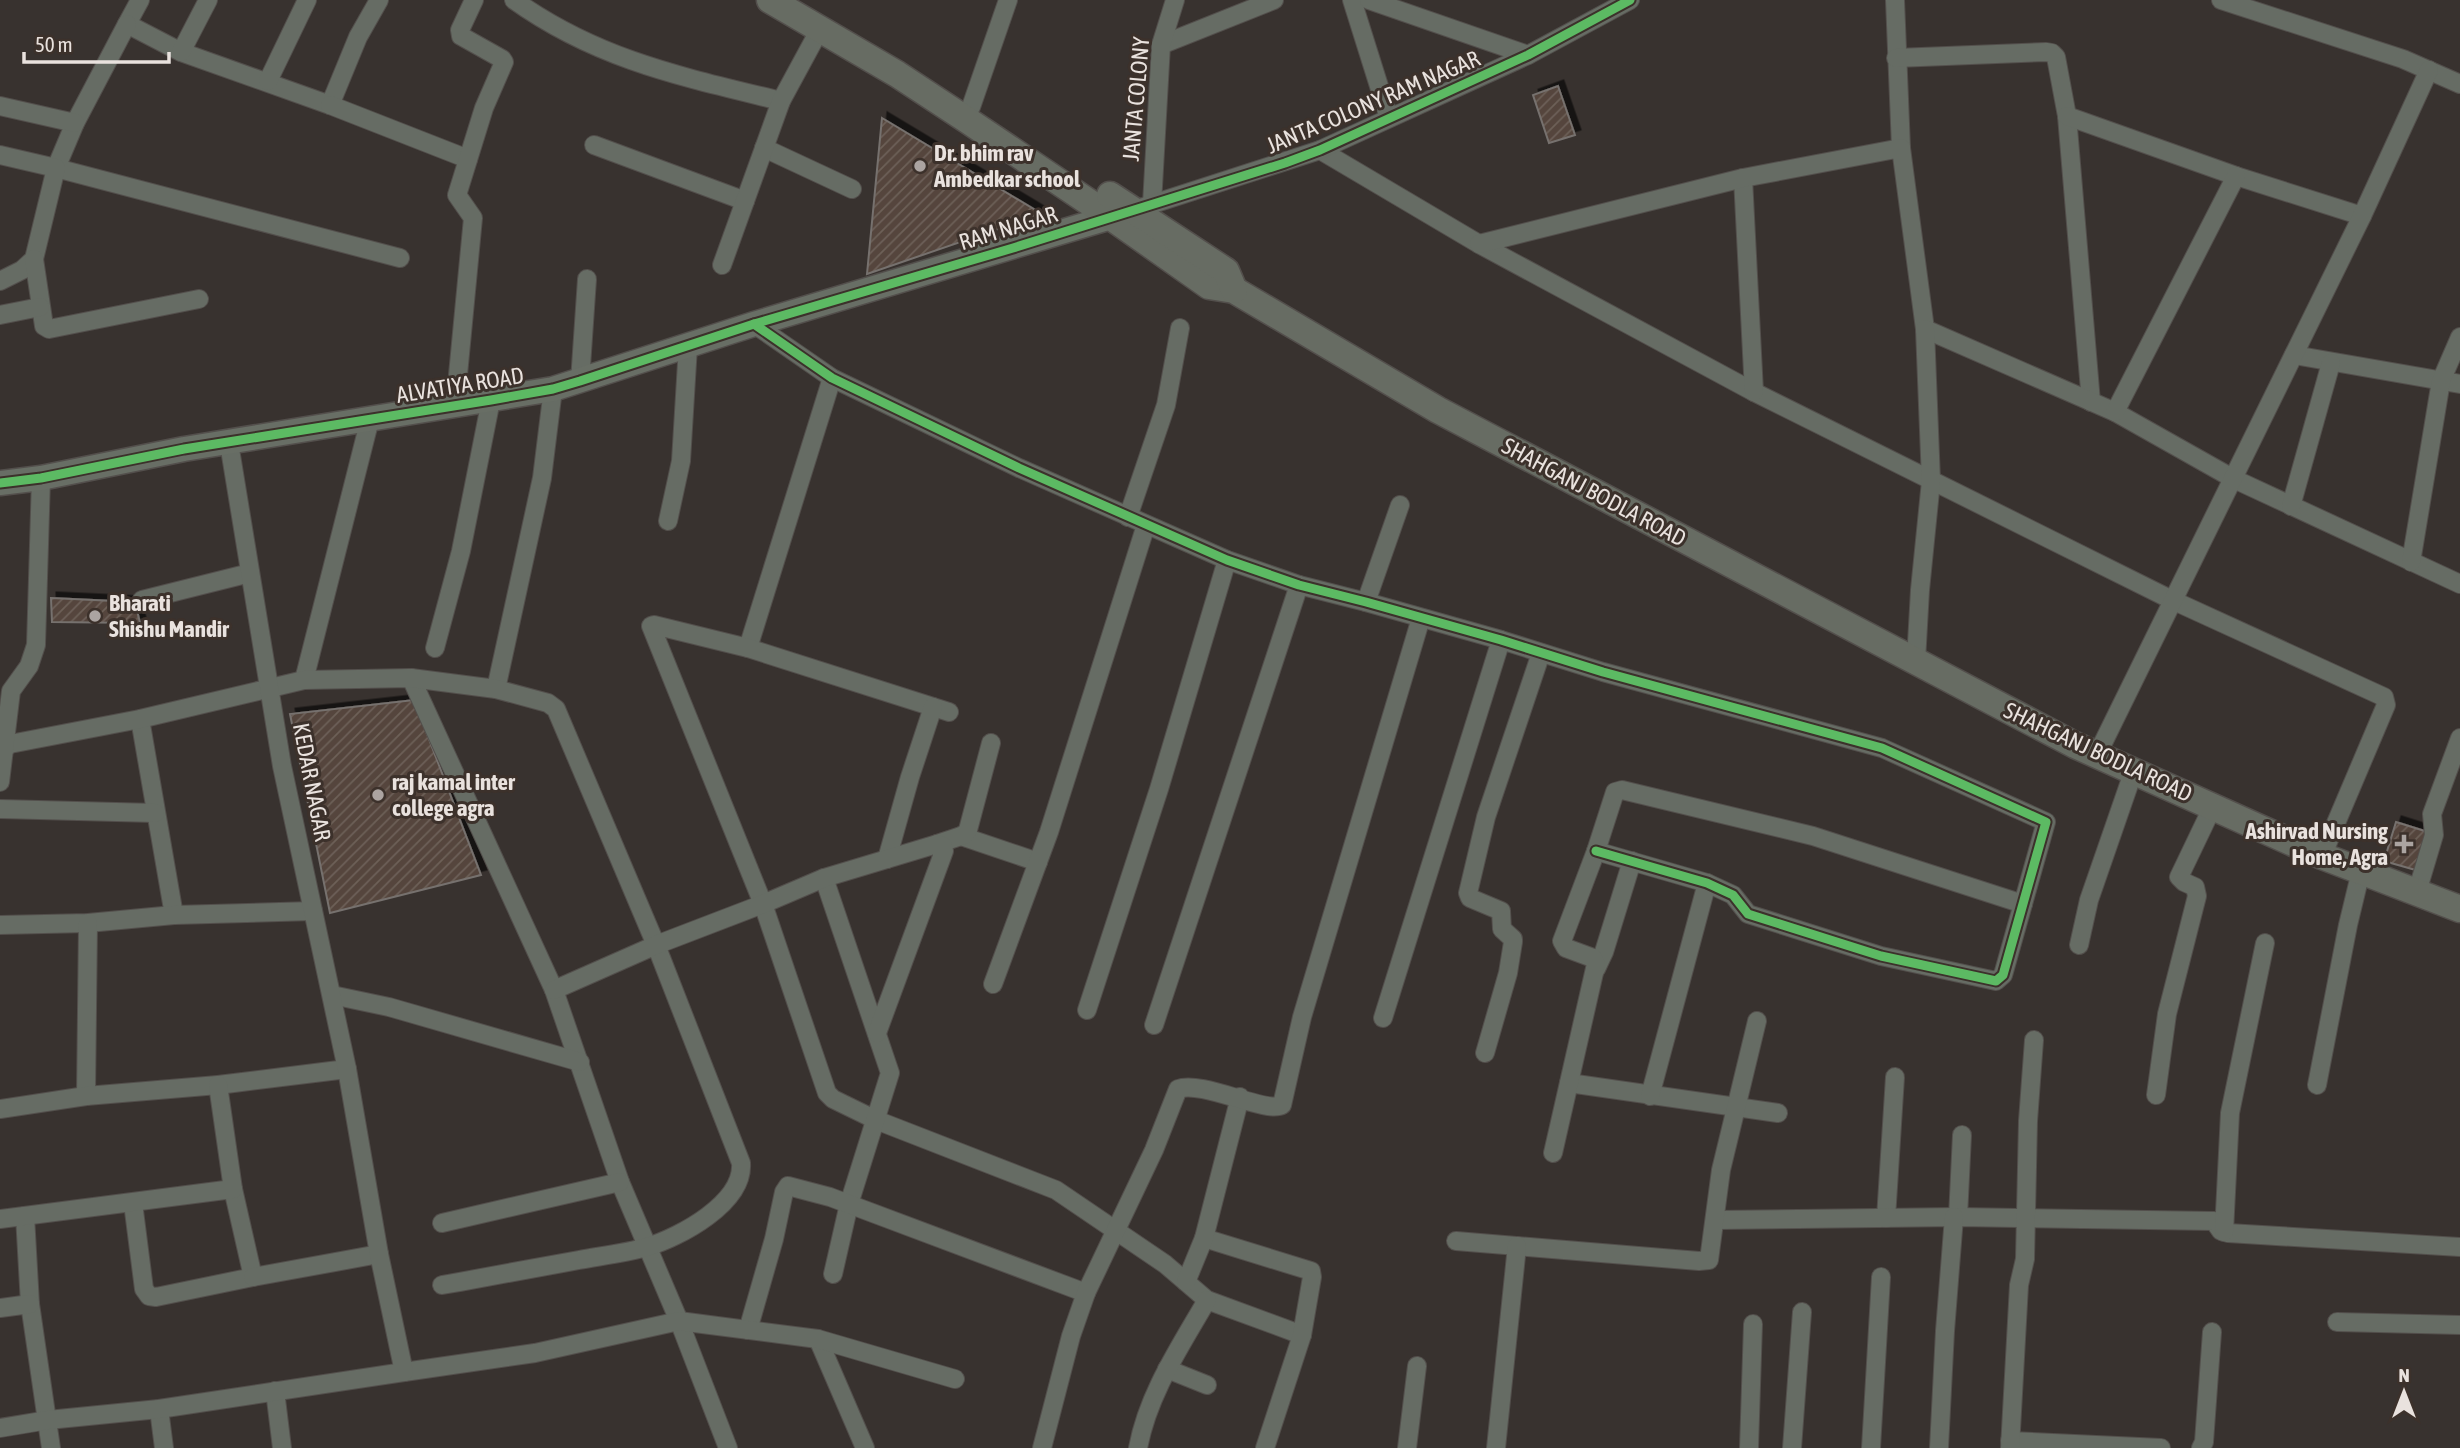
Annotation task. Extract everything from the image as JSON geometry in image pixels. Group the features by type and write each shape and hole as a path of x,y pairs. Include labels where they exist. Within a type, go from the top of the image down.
{"main road":[{"path":"771,0 908,82 1133,210"},
{"path":"791,0 971,107 1133,210"},
{"name":"SHAHGANJ BODLA ROAD","path":"1133,210 1226,271 1234,290 1438,410 2097,755 2322,856 2460,909"}],"street":[{"path":"140,0 75,123 56,168 34,259 40,307 44,326 49,329 199,299"},
{"path":"181,52 208,0"},
{"path":"268,81 307,0"},
{"path":"330,104 358,37 379,0"},
{"path":"455,406 473,218 457,195 484,108 504,62 461,36 460,30 474,0"},
{"path":"513,0 536,16 619,57 654,69 781,101"},
{"path":"971,107 1008,0"},
{"name":"JANTA COLONY","path":"1133,210 1161,46 1175,0"},
{"path":"1161,46 1274,0"},
{"path":"1352,0 1389,118"},
{"path":"1369,0 1528,55"},
{"name":"JANTA COLONY RAM NAGAR","path":"1133,210 1320,150 1528,55 1630,0"},
{"path":"1895,0 1901,148 1925,329 1931,481 1916,661"},
{"path":"2221,0 2403,59 2460,84"},
{"path":"127,24 181,52 330,104 468,159"},
{"path":"722,265 781,101 820,29"},
{"path":"1896,58 2052,52 2056,57 2067,116 2091,402"},
{"path":"2097,755 2362,216 2429,70"},
{"path":"0,106 75,123"},
{"path":"2067,116 2236,176 2362,216"},
{"path":"594,145 746,201"},
{"path":"764,148 852,189"},
{"path":"1479,244 1743,178 1901,148"},
{"path":"1320,150 1479,244 1754,392 2172,600 2385,698 2386,705 2322,856"},
{"path":"0,155 400,258"},
{"path":"2115,412 2236,176"},
{"path":"1743,178 1754,392"},
{"name":"RAM NAGAR","path":"915,276 1133,210"},
{"path":"0,281 22,270 34,259"},
{"name":"ALVATIYA ROAD","path":"0,483 41,478 184,449 553,388 915,276"},
{"path":"580,381 587,279"},
{"path":"0,315 40,307"},
{"path":"754,324 832,378 1019,468 1227,560 1298,585 1882,748 2046,822 2003,975 1996,981 1881,956 1748,914 1733,895 1707,883 1596,851"},
{"path":"1128,517 1166,405 1180,328"},
{"path":"1925,329 2115,412 2234,479 2460,584"},
{"path":"2411,562 2441,382 2460,337"},
{"path":"668,520 681,461 688,346"},
{"path":"2294,355 2460,384"},
{"path":"2291,506 2331,363"},
{"path":"748,648 832,378"},
{"path":"496,689 542,478 553,388"},
{"path":"435,648 461,551 491,400"},
{"path":"304,680 370,419"},
{"name":"KEDAR NAGAR","path":"229,443 282,766 347,1069 379,1254 404,1372"},
{"path":"0,782 11,691 34,656 36,645 41,478"},
{"path":"1366,602 1400,505"},
{"path":"993,984 1038,862 1146,525"},
{"path":"1087,1010 1159,789 1227,560"},
{"path":"142,600 250,573"},
{"path":"1154,1025 1298,585"},
{"path":"1042,1448 1071,1336 1086,1293 1154,1150 1178,1089 1187,1087 1240,1097 1275,1108 1282,1105 1302,1017 1421,618"},
{"path":"887,859 910,777 941,709 748,648 654,625 650,628 763,904 827,1093 833,1099 876,1120 1056,1190 1115,1229 1207,1300 1302,1335"},
{"path":"1383,1018 1501,640"},
{"path":"1485,1053 1508,973 1513,942 1502,929 1502,911 1470,898 1468,893 1486,817 1541,653"},
{"path":"411,678 554,990 621,1182 728,1448"},
{"path":"5,748 10,744 141,719 304,680 411,678 496,689 548,703 556,709 656,945 741,1163 742,1174 729,1197 688,1230 647,1247 442,1286"},
{"path":"141,719 174,915"},
{"path":"2417,892 2434,835 2432,814 2460,738"},
{"path":"554,990 656,945 763,904 824,877 961,836 968,830 991,743"},
{"path":"2079,945 2090,900 2134,770"},
{"path":"1595,969 1593,958 1566,948 1562,941 1596,851 1612,796 1622,790 1814,836 2023,904"},
{"path":"2156,1095 2167,1014 2197,896 2195,887 2183,882 2179,877 2213,806"},
{"path":"0,809 155,813"},
{"path":"961,836 1038,862"},
{"path":"877,1033 944,851 943,846 937,844"},
{"path":"1553,1153 1595,969 1604,952 1632,861"},
{"path":"2318,1085 2348,925 2361,871"},
{"path":"824,877 890,1076 849,1205 833,1274"},
{"path":"1650,1096 1707,883"},
{"path":"0,925 88,923 174,915 313,911"},
{"path":"86,1096 88,923"},
{"path":"2224,1232 2230,1113 2265,943"},
{"path":"332,995 389,1007 580,1062"},
{"path":"1455,1241 1709,1260 1721,1170 1757,1021"},
{"path":"2034,1040 2028,1121 2024,1264 2019,1285 2010,1445 2161,1448"},
{"path":"0,1109 86,1096 218,1085 347,1069"},
{"path":"1886,1218 1895,1077"},
{"path":"1569,1083 1778,1113"},
{"path":"218,1085 233,1189 253,1277"},
{"path":"1186,1282 1204,1238 1240,1097"},
{"path":"1939,1448 1945,1331 1962,1135"},
{"path":"442,1223 621,1182"},
{"path":"748,1330 786,1187 792,1186 1086,1293"},
{"path":"0,1219 233,1189"},
{"path":"133,1203 144,1289 149,1296 156,1297 379,1254"},
{"path":"25,1216 30,1304 51,1448"},
{"path":"1715,1220 1956,1217 2214,1221 2224,1232 2460,1247"},
{"path":"1204,1238 1311,1271 1302,1335 1265,1448"},
{"path":"1496,1448 1517,1246"},
{"path":"1871,1448 1881,1277"},
{"path":"1138,1448 1149,1409 1167,1369 1207,1300"},
{"path":"0,1308 30,1304"},
{"path":"1792,1448 1802,1312"},
{"path":"0,1428 48,1420 159,1409 535,1353 679,1321 818,1339 955,1379"},
{"path":"2337,1322 2460,1325"},
{"path":"1749,1448 1753,1324"},
{"path":"2201,1448 2204,1442 2212,1332"},
{"path":"818,1339 865,1448"},
{"path":"1407,1448 1417,1366"},
{"path":"1167,1369 1207,1385"},
{"path":"275,1391 282,1448"},
{"path":"159,1409 164,1448"}],"building":[{"path":"1558,86 1575,135 1549,143 1533,95"},
{"name":"Dr. bhim rav Ambedkar school","path":"882,118 1042,214 867,274"},
{"name":"Bharati Shishu Mandir","path":"51,598 135,602 140,623 52,622"},
{"name":"raj kamal inter college agra","path":"414,700 481,875 330,913 290,714"},
{"path":"2396,822 2431,833 2419,871 2384,861"}],"cycle path":[{"path":"0,483 41,478 184,449 491,400 553,389 580,381 754,324 1013,248 1285,163 1320,150 1528,55 1630,0"},
{"path":"754,324 832,378 1019,468 1227,560 1299,585 1882,748 2046,822 2003,975 1996,981 1881,956 1748,914 1733,895 1707,883 1596,851"}],"place":[{"name":"Dr. bhim rav Ambedkar school","path":"920,166"},
{"name":"Bharati Shishu Mandir","path":"95,616"},
{"name":"raj kamal inter college agra","path":"378,795"},
{"name":"Ashirvad Nursing Home, Agra","path":"2404,844"}]}
